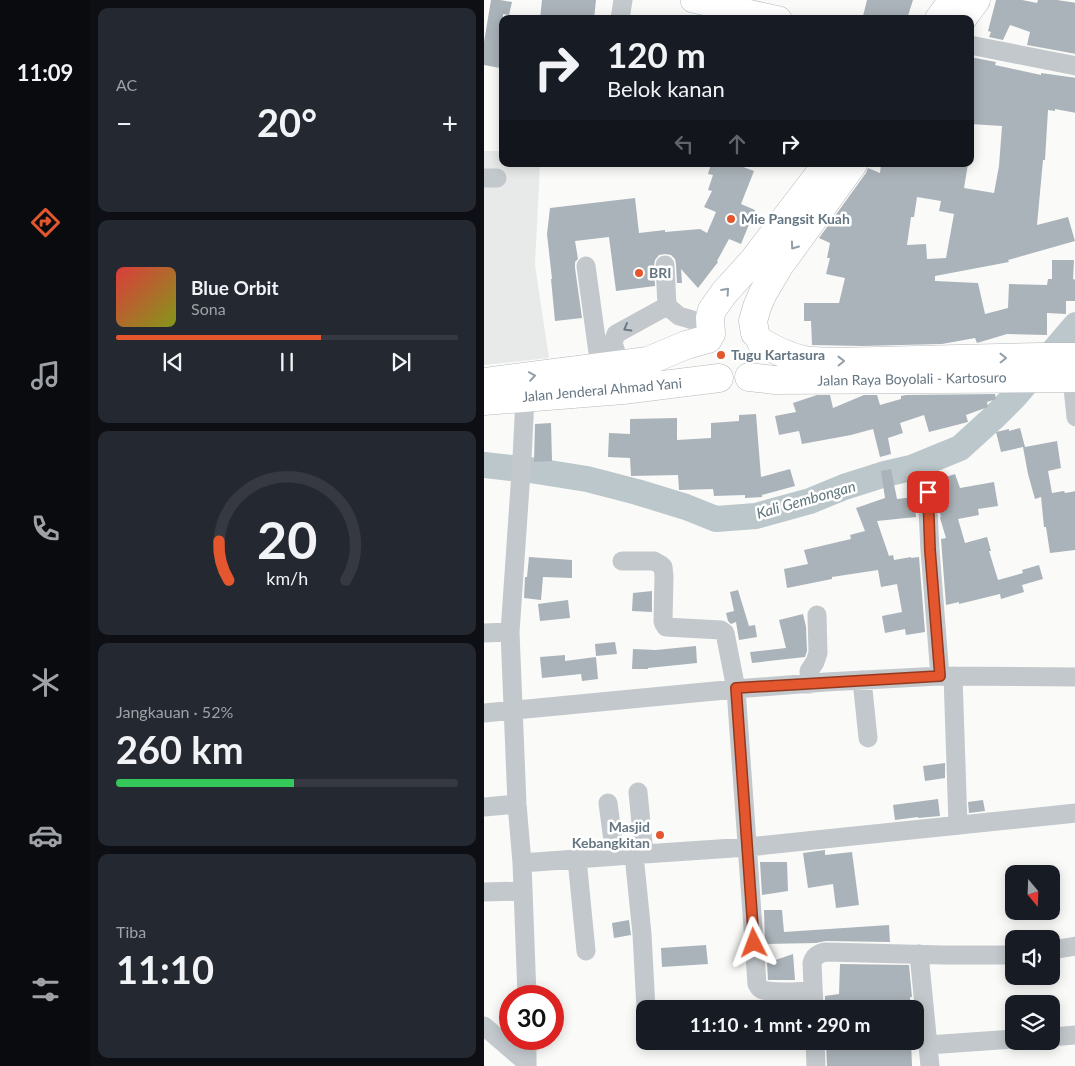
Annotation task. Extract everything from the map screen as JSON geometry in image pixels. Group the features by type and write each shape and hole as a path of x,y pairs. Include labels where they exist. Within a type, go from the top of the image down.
{"highway":[{"path":"942,15 953,0"},
{"path":"965,15 976,0"},
{"path":"825,167 753,261 718,300 712,310 709,333 705,345 705,358 710,370 719,378 734,382 749,377 758,370 763,353 753,321 757,306 779,266 851,167"},
{"path":"709,333 725,325 733,324 748,328 758,338"},
{"name":"Jalan Jenderal Ahmad Yani","path":"484,382 648,361 709,333"},
{"name":"Jalan Raya Boyolali - Kartosuro","path":"758,338 784,354 815,361 1064,368"},
{"name":"Jalan Raya Boyolali - Kartosuro","path":"749,377 775,380 1020,378 1064,368"},
{"name":"Jalan Jenderal Ahmad Yani","path":"484,401 623,390 719,378"}],"main road":[{"path":"693,0 736,4 768,15"}],"street":[{"path":"621,15 623,0"},
{"path":"974,46 1075,66"},
{"path":"665,265 667,306 709,333"},
{"path":"586,266 610,366"},
{"path":"610,366 616,334 667,306"},
{"path":"1064,368 1075,417"},
{"path":"525,398 510,632 527,985"},
{"path":"928,492 930,550 946,676 958,825"},
{"path":"622,561 650,561 662,566 664,569 663,621 666,627 723,630 726,638 736,688 757,984 760,988 787,992 814,1000 812,961 815,956 821,953 1005,955"},
{"path":"810,684 809,671 818,653 817,615"},
{"path":"484,633 510,632"},
{"path":"484,712 736,688 862,680 946,676 1075,676"},
{"path":"862,680 868,738"},
{"path":"638,792 646,1000"},
{"path":"608,803 615,856"},
{"path":"484,806 517,804"},
{"path":"522,863 748,847 1075,813"},
{"path":"577,859 586,950"},
{"path":"484,892 523,891"},
{"path":"1060,949 1075,946"},
{"path":"919,954 930,1066"},
{"path":"484,1026 527,1064"},
{"path":"1060,1036 1075,1035"},
{"path":"928,1045 1005,1040"},
{"path":"527,1050 527,1064"},
{"path":"815,1050 816,1066"}],"shaded area":[{"path":"484,151 499,151 499,167 540,167 535,265 549,358 484,365"}],"building":[{"path":"491,0 512,2 509,15 499,15 499,68 484,65 484,42"},
{"path":"542,0 596,0 594,15 540,15"},
{"path":"867,0 913,0 908,15 863,15"},
{"path":"996,0 1022,0 1037,3 1038,0 1057,0 1076,3 1076,54 1027,45 1030,32 1010,25 1003,40 989,37 991,32 988,31"},
{"path":"974,58 996,62 995,65 1041,75 1041,73 1076,78 1076,113 1055,109 1055,111 1048,110 1045,160 1043,160 1037,225 1068,217 1075,241 1008,260 1009,262 935,276 935,281 978,283 985,314 1008,308 1009,284 1047,285 1048,279 1052,279 1052,260 1074,260 1073,279 1076,280 1076,301 1066,301 1066,314 1047,313 1047,335 1007,334 977,343 975,338 942,344 812,345 811,321 804,321 804,303 839,303 845,278 826,274 830,258 827,258 830,243 819,238 868,168 880,173 881,167 968,167 964,188 994,193 999,166 1002,126 974,124","holes":["917,197 941,201 939,211 954,214 946,258 927,259 926,244 907,245 911,217 914,217"]},
{"path":"710,167 743,167 754,171 741,204 755,210 741,244 729,239 718,262 698,288 681,269 682,283 677,283 675,259 671,255 665,254 659,255 655,260 655,286 616,291 609,237 575,241 578,259 575,262 575,268 582,318 555,321 547,234 550,208 635,198 639,233 700,229 707,233 716,212 704,207 712,191 708,190 713,175 708,174"},
{"path":"995,394 996,399 987,402 988,407 966,415 968,422 929,432 924,415 900,423 903,433 888,438 891,454 880,457 873,429 802,444 799,431 779,435 775,416 796,412 793,403 817,395 830,395 833,408 864,395 877,395 880,405 901,399 901,396 906,395"},
{"path":"756,414 761,477 790,469 795,486 762,495 762,497 745,498 745,495 714,496 713,489 679,490 678,475 631,476 630,458 608,457 609,433 630,434 630,419 677,418 677,440 711,438 711,423 739,421 739,415"},
{"path":"551,423 552,461 534,462 535,424"},
{"path":"1020,428 1025,447 1057,441 1061,468 1048,471 1052,493 1076,491 1076,550 1050,553 1046,527 1044,527 1041,497 1035,499 1023,447 1001,452 996,432"},
{"path":"891,469 897,499 914,497 916,517 877,521 889,556 893,555 894,560 919,557 925,632 906,635 905,629 885,633 882,616 902,612 897,584 881,587 878,570 832,577 832,579 787,588 784,569 808,564 804,550 851,539 850,535 865,531 856,508 885,498 881,471"},
{"path":"955,474 960,488 994,482 998,506 978,509 979,515 958,519 965,543 987,537 991,551 989,551 998,580 1023,573 1022,570 1039,565 1043,579 1022,585 1024,592 1001,599 1000,594 959,604 959,602 946,605 941,539 946,538 940,518 938,491 931,482"},
{"path":"529,557 572,560 572,578 543,577 541,600 524,598 525,577 527,577"},
{"path":"738,590 749,626 755,625 757,637 739,640 736,622 731,624 728,621 726,613 734,611 730,592"},
{"path":"652,591 652,612 632,611 633,593"},
{"path":"568,600 570,618 540,621 538,604"},
{"path":"803,614 806,627 807,651 805,657 752,663 750,652 786,648 779,620"},
{"path":"615,642 617,654 596,656 595,644"},
{"path":"696,646 697,663 632,669 633,649 656,650"},
{"path":"565,655 565,661 596,657 598,679 582,681 581,674 542,678 540,657"},
{"path":"945,763 945,778 925,781 923,766"},
{"path":"938,799 940,816 895,820 893,805"},
{"path":"983,800 985,811 969,813 968,802"},
{"path":"825,850 825,855 852,852 859,905 836,908 833,884 808,888 803,853"},
{"path":"760,862 787,862 788,891 762,895"},
{"path":"764,910 782,910 784,932 889,925 890,942 826,941 816,943 765,944"},
{"path":"629,920 631,935 614,938 612,923"},
{"path":"706,945 708,964 662,967 661,948"},
{"path":"793,954 795,980 768,980 767,963"},
{"path":"840,964 909,965 912,997 910,997 910,1000 825,1000 825,996 839,994"},
{"path":"826,1050 911,1050 912,1066 827,1066"}],"waterway":[{"name":"Kali Gembongan","path":"484,465 587,479 686,507 716,519 756,516 810,501 844,487 885,474 911,468 960,448 1015,396 1076,325"}],"place":[{"name":"Mie Pangsit Kuah","path":"731,219"},
{"name":"BRI","path":"639,273"},
{"name":"Tugu Kartasura","path":"721,355"},
{"name":"Masjid Kebangkitan","path":"660,835"}],"route":[{"path":"754,943 736,688 940,676 930,550 928,492"}]}
